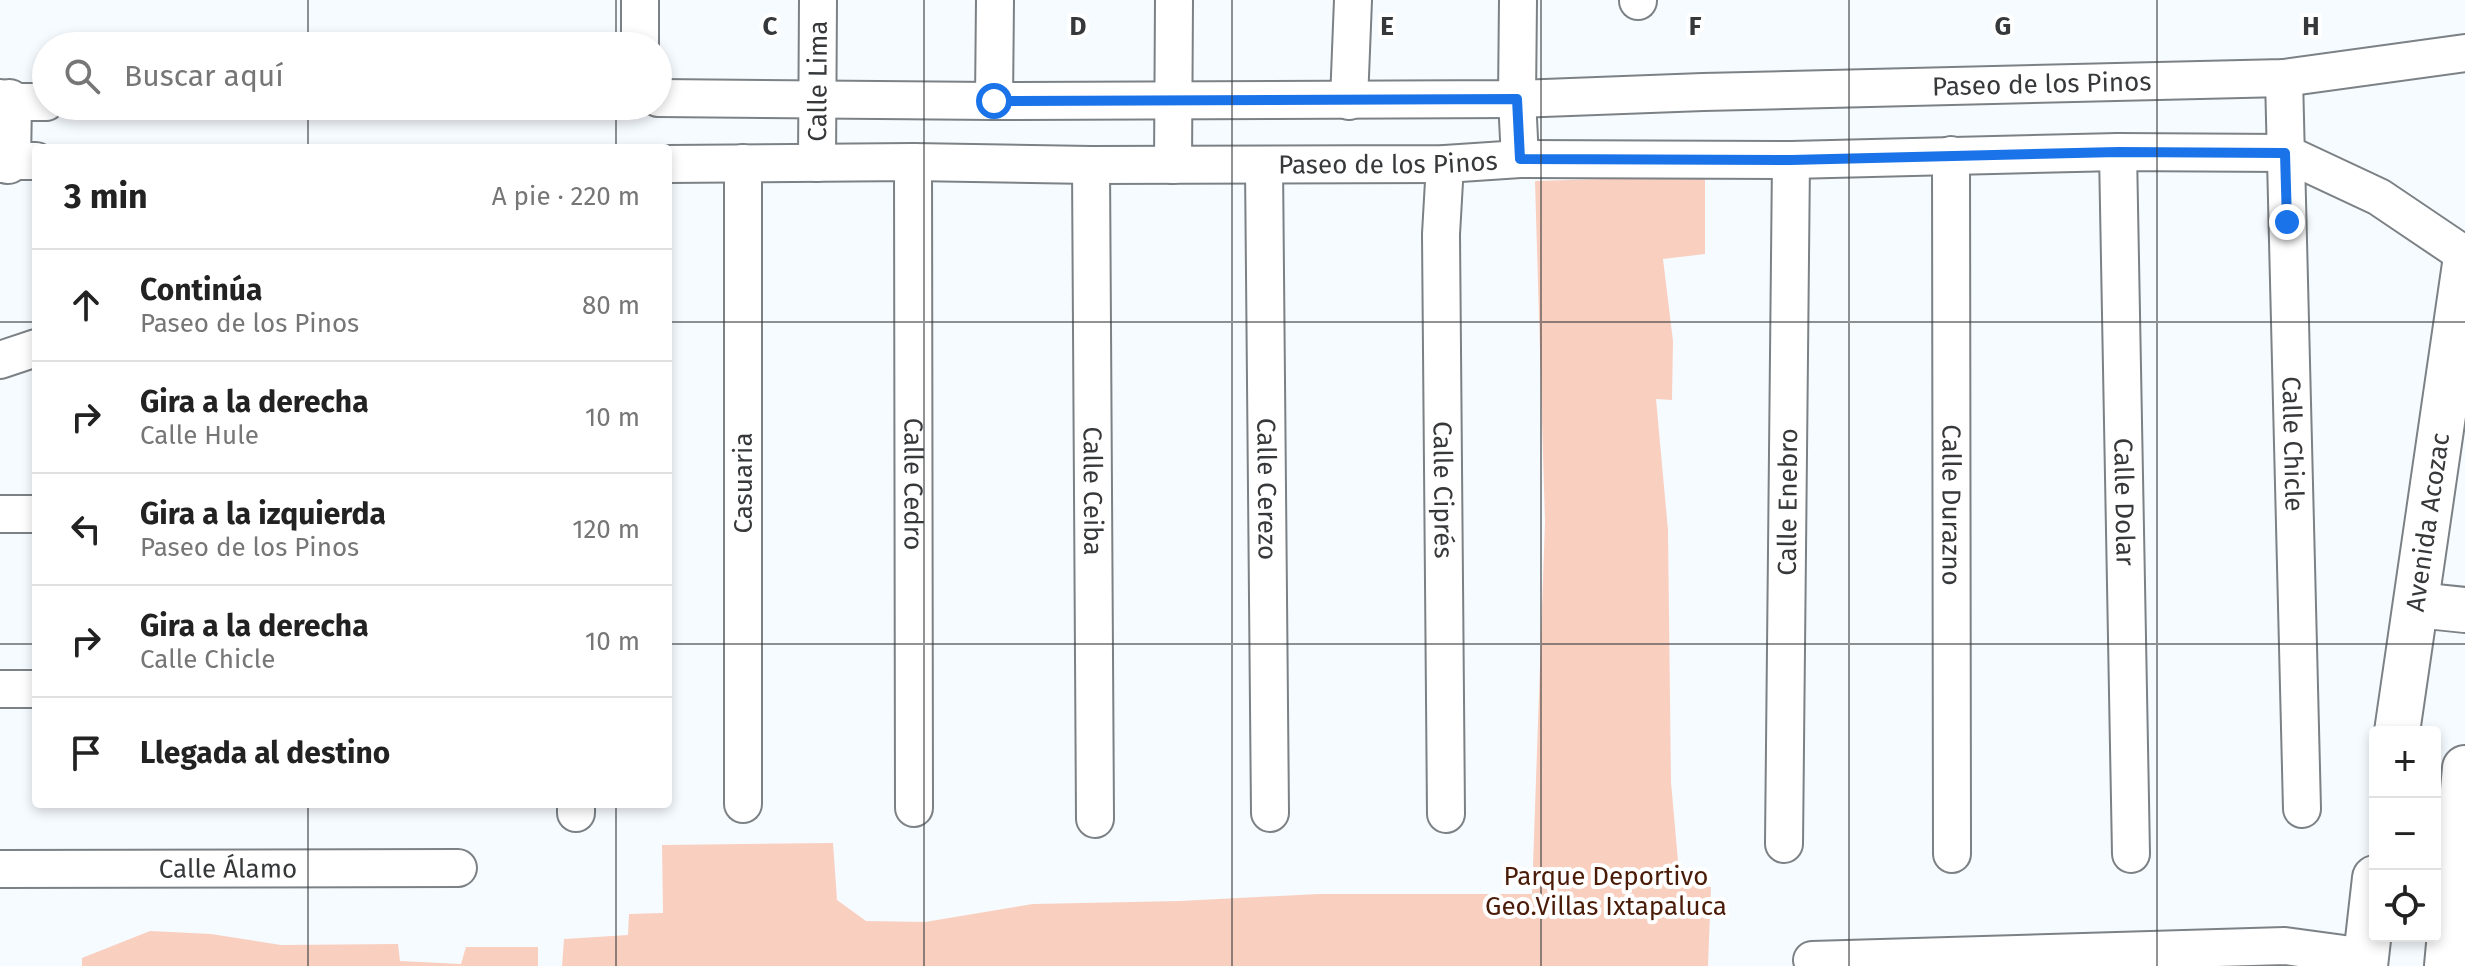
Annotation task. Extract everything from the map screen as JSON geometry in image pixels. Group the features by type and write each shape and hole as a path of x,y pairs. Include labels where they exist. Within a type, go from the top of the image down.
{"main road":[{"path":"15,162 18,100"},
{"name":"Avenida Acozac","path":"2398,726 2465,264"},
{"path":"2417,605 2465,610"},
{"path":"2447,966 2465,768"},
{"path":"2366,961 2369,933"}],"street":[{"path":"640,0 640,32"},
{"name":"Calle Lima","path":"817,163 818,0"},
{"path":"994,101 995,0"},
{"path":"1173,165 1174,0"},
{"path":"1349,101 1353,0"},
{"path":"1518,0 1520,159"},
{"name":"Paseo de los Pinos","path":"672,98 818,101 1517,99 2284,78 2465,53"},
{"name":"Calle Chicle","path":"2284,78 2302,809"},
{"name":"Paseo de los Pinos","path":"672,164 1445,164 1520,159 1791,160 2118,152 2285,153 2379,197 2465,255"},
{"name":"Calle Dolar","path":"2118,152 2131,854"},
{"name":"Calle Durazno","path":"1951,155 1952,854"},
{"name":"Calle Enebro","path":"1784,844 1791,160"},
{"name":"Calle Cedro","path":"913,162 914,808"},
{"name":"Casuaria","path":"743,163 743,804"},
{"name":"Calle Ciprés","path":"1445,164 1441,234 1446,814"},
{"name":"Calle Ceiba","path":"1091,165 1095,819"},
{"name":"Calle Cerezo","path":"1264,165 1270,813"},
{"path":"0,360 32,349"},
{"path":"0,514 32,514"},
{"path":"0,689 32,689"},
{"name":"Calle Álamo","path":"0,869 458,868"},
{"path":"1812,960 2285,946 2366,961"}],"green space":[{"name":"Parque Deportivo Geo.Villas Ixtapaluca","path":"1705,176 1705,254 1663,259 1673,341 1672,400 1656,399 1668,530 1671,782 1680,884 1711,887 1708,966 562,966 564,939 628,935 629,914 663,913 662,845 833,843 837,900 866,921 925,922 1033,904 1318,894 1532,894 1545,522 1535,181"},
{"path":"150,931 211,934 281,945 398,944 400,961 461,964 466,947 538,947 538,966 82,966 82,958"}],"route":[{"path":"994,101 1517,99 1520,159 1791,160 2118,152 2285,153 2287,222"}]}
